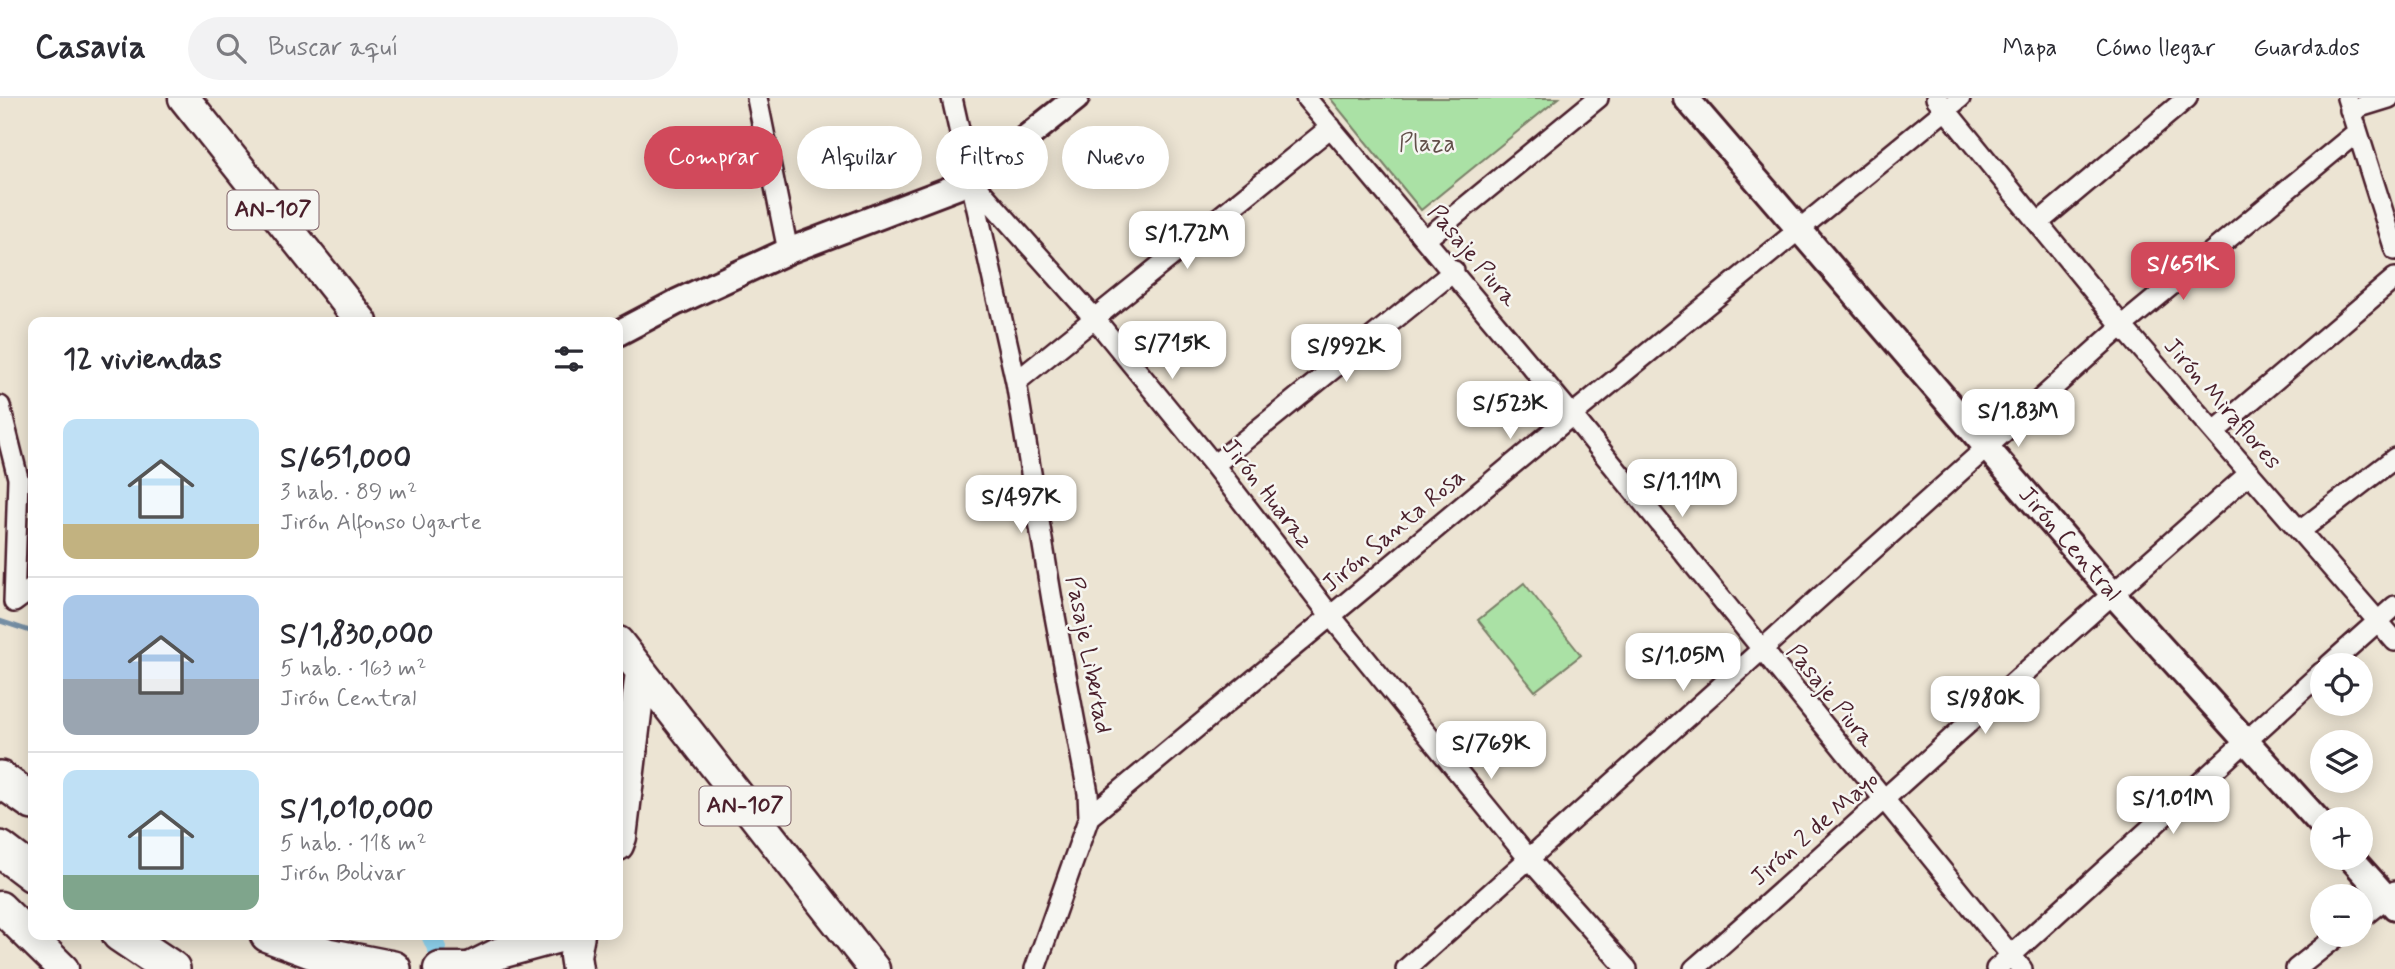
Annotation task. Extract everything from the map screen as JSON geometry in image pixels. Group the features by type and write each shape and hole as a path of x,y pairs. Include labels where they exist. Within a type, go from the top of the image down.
{"highway":[{"path":"0,779 28,799"},
{"path":"0,849 28,870"},
{"path":"129,940 172,969"},
{"path":"284,940 327,956 393,969"},
{"path":"440,969 469,969"}],"main road":[{"name":"AN-107","path":"184,98 358,317"},
{"name":"AN-107","path":"623,649 874,969"},
{"path":"623,820 641,672"},
{"path":"0,907 28,935"},
{"path":"34,940 63,969"},
{"path":"469,969 500,953 548,940"},
{"path":"577,969 575,956 578,940"}],"street":[{"path":"757,98 788,251"},
{"name":"Pasaje Libertad","path":"953,98 959,126"},
{"path":"1041,126 1076,98"},
{"name":"Pasaje Piura","path":"1306,98 1454,271 1572,415 1885,801 2010,965"},
{"path":"1426,239 1598,98"},
{"name":"Jirón Central","path":"1686,98 2112,593 2310,811"},
{"path":"2038,223 2187,98"},
{"path":"2389,98 2348,104 2395,250"},
{"name":"Jirón Santa Rosa","path":"1089,817 1799,229 1947,102"},
{"name":"Jirón Miraflores","path":"1947,102 2038,223 2122,326 2395,640"},
{"path":"1016,382 1331,127"},
{"path":"1406,969 2122,326 2357,132"},
{"path":"623,331 677,302 788,251 951,189"},
{"name":"Pasaje Libertad","path":"974,189 1016,382 1052,600 1084,763 1089,817 1035,969"},
{"name":"Jirón Huaraz","path":"979,189 1095,319 1214,465 1330,615 1529,859 1627,969"},
{"path":"1214,465 1454,271"},
{"path":"2214,432 2395,278"},
{"path":"0,406 18,478 14,602 28,592"},
{"path":"2300,531 2395,457"},
{"name":"Jirón 2 de Mayo","path":"1694,969 1885,801 2112,593 2250,473"},
{"path":"2342,653 2395,606"},
{"path":"2010,965 2310,683"},
{"path":"2363,870 2392,898 2373,910"},
{"path":"2296,969 2324,947"}],"green space":[{"name":"Plaza","path":"1330,98 1559,98 1421,210"},
{"path":"1524,583 1581,655 1535,691 1478,620"}],"waterway":[{"path":"0,621 28,630"},
{"path":"433,940 437,949"}]}
